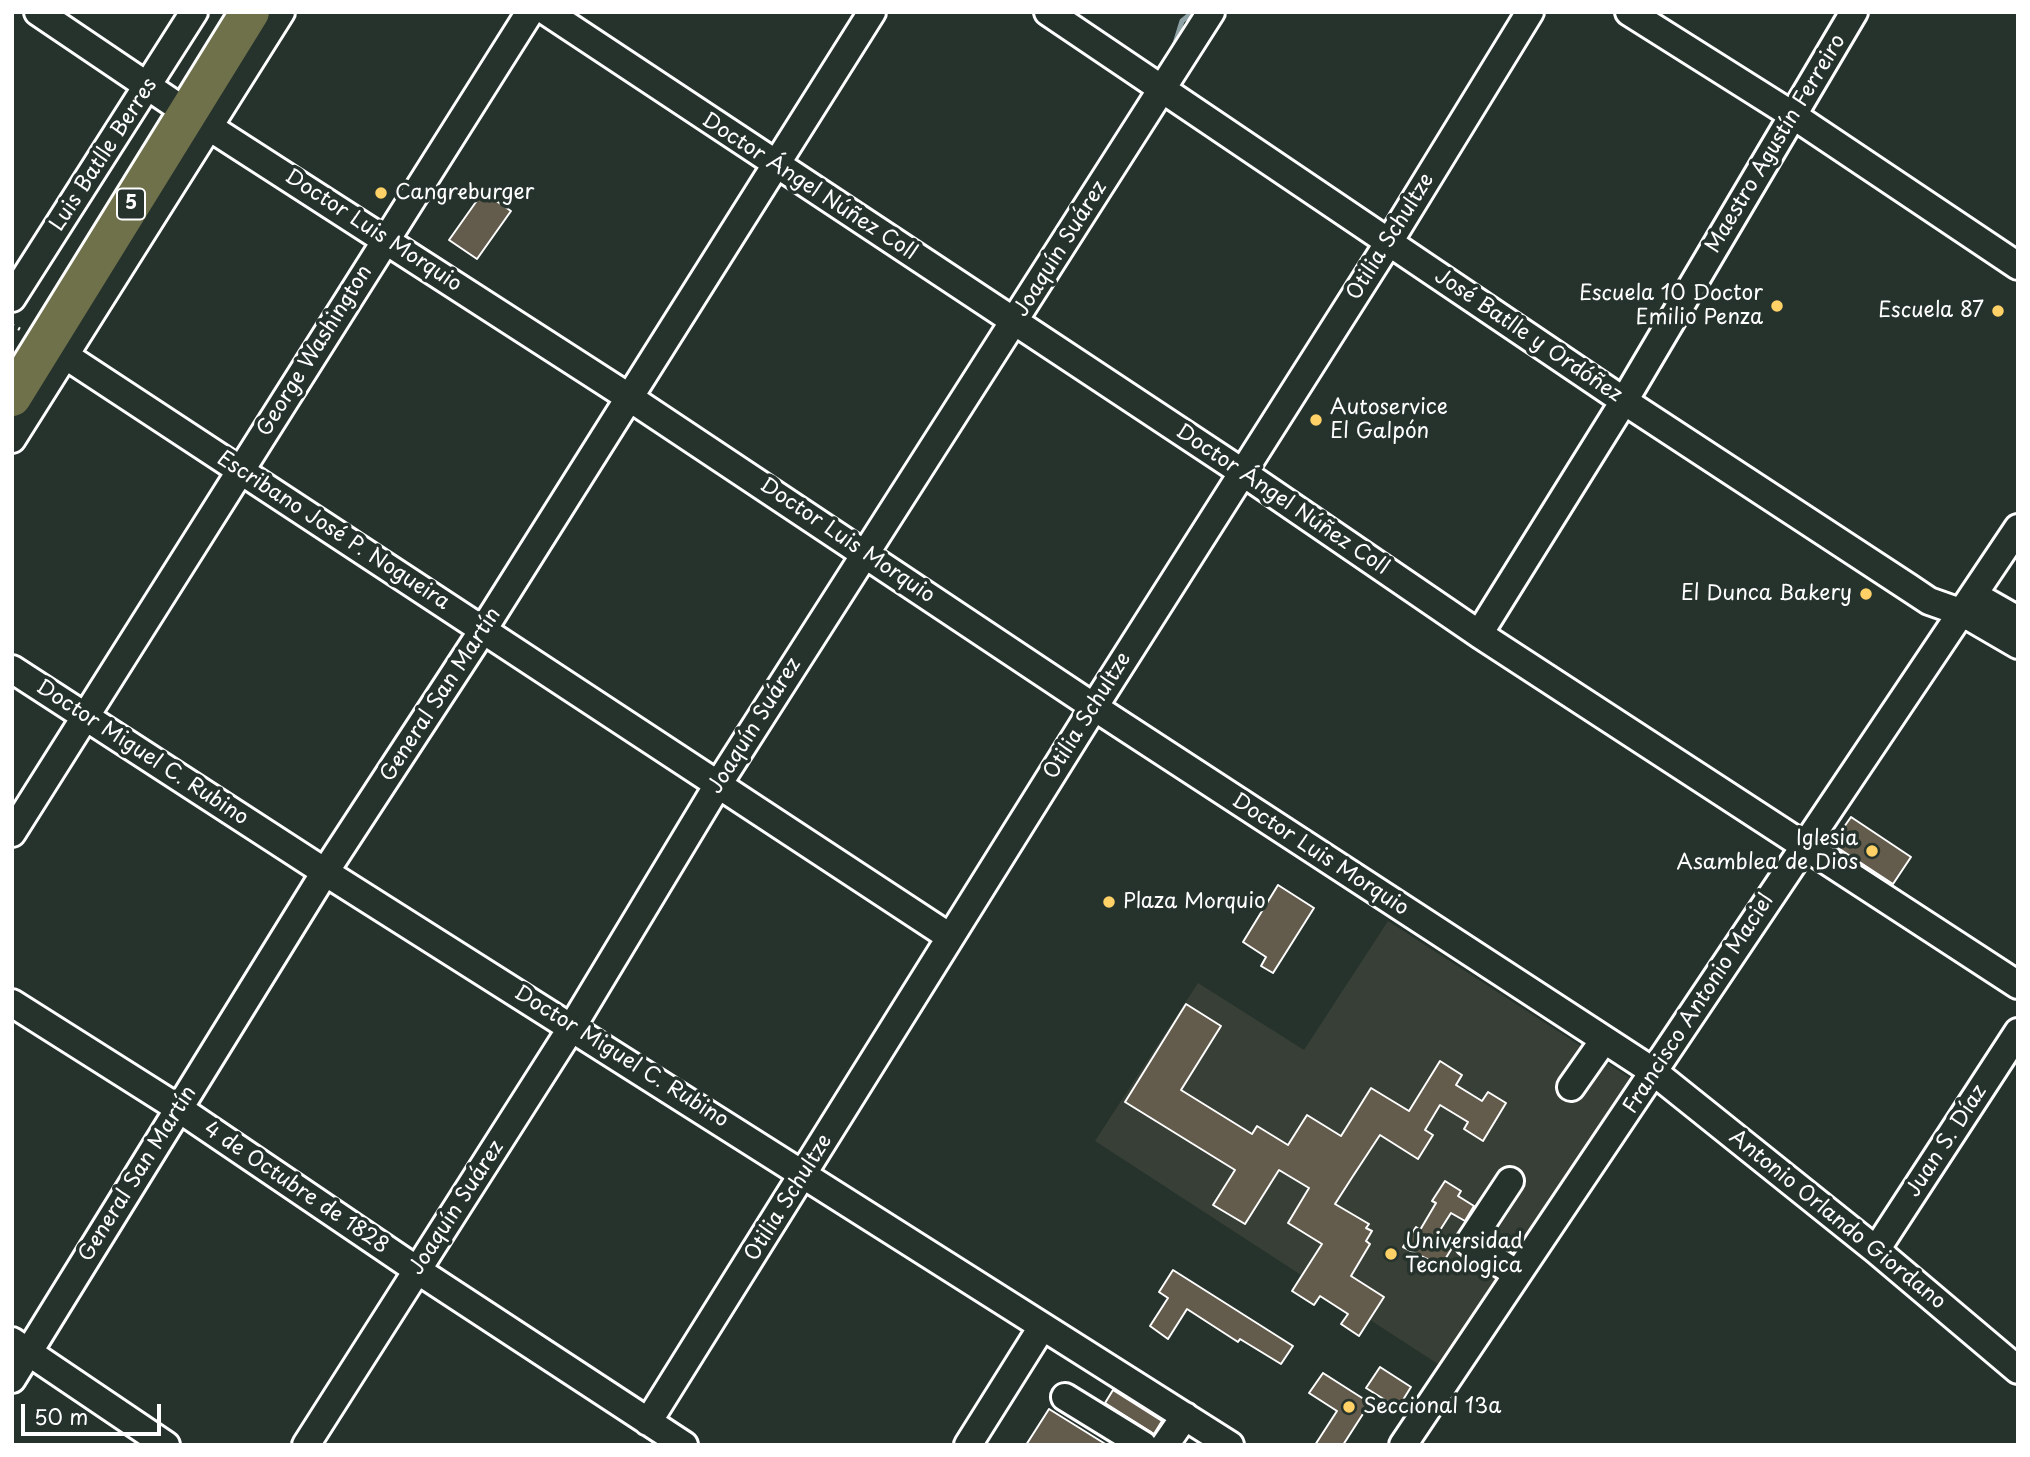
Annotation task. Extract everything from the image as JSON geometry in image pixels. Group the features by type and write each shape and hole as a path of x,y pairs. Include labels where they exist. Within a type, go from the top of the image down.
{"highway":[{"name":"5","path":"12,397 179,107 227,12"},
{"name":"5","path":"12,357 179,107 250,12"}],"street":[{"name":"Doctor Luis Morquio","path":"38,12 179,107 866,553 1094,708 1654,1072"},
{"name":"Luis Batlle Berres","path":"12,298 179,107 194,12"},
{"path":"12,439 66,356 179,107 281,12"},
{"name":"George Washington","path":"12,833 530,12"},
{"name":"Doctor Ángel Núñez Coll","path":"547,12 775,166 1242,472 1479,634 2018,985"},
{"name":"General San Martín","path":"12,1379 21,1347 178,1108 326,872 484,630 872,12"},
{"name":"José Batlle y Ordóñez","path":"1048,12 1624,401 1929,601 1968,604 2018,620"},
{"name":"Joaquín Suárez","path":"306,1445 572,1027 719,783 1212,12"},
{"name":"Otilia Schultze","path":"648,1422 1242,472 1389,242 1530,12"},
{"path":"1629,12 1794,116 2018,266"},
{"name":"Maestro Agustín Ferreiro","path":"1479,634 1624,401 1854,12"},
{"name":"Escribano José P. Nogueira","path":"66,356 950,937"},
{"name":"Francisco Antonio Maciel","path":"1403,1445 2018,528"},
{"name":"José Batlle y Ordóñez","path":"1968,604 2018,645"},
{"name":"Doctor Miguel C. Rubino","path":"12,669 326,872 805,1172 1042,1327 1230,1445"},
{"name":"4 de Octubre de 1828","path":"12,1003 178,1108 417,1270 684,1445"},
{"name":"Juan S. Díaz","path":"1876,1250 2018,1032"},
{"path":"1571,1087 1604,1040"},
{"name":"Antonio Orlando Giordano","path":"1654,1072 1876,1250 2018,1370"},
{"path":"1510,1181 1469,1243 1517,1274"},
{"path":"968,1445 1042,1327"},
{"path":"21,1347 166,1445"},
{"path":"1065,1397 1143,1445"},
{"path":"1165,1445 1185,1416"}],"shaded area":[{"name":"Universidad Tecnologica","path":"1388,921 1630,1078 1441,1366 1095,1141 1198,983 1304,1050"}],"building":[{"path":"483,192 511,211 477,259 449,240"},
{"name":"Iglesia Asamblea de Dios","path":"1851,817 1911,857 1893,884 1832,844"},
{"path":"1278,885 1314,908 1273,973 1261,966 1266,957 1243,942"},
{"path":"1186,1004 1221,1026 1181,1090 1252,1134 1257,1126 1288,1145 1307,1115 1341,1136 1371,1088 1409,1111 1440,1061 1462,1075 1456,1085 1482,1101 1488,1092 1506,1103 1483,1141 1464,1129 1468,1122 1440,1105 1425,1130 1433,1135 1418,1159 1380,1135 1335,1204 1369,1224 1366,1228 1372,1231 1366,1241 1370,1244 1351,1276 1384,1297 1359,1336 1341,1324 1348,1314 1320,1296 1314,1305 1292,1291 1322,1244 1288,1223 1309,1188 1279,1170 1245,1224 1213,1205 1235,1170 1125,1102"},
{"path":"1445,1181 1461,1191 1458,1196 1474,1206 1465,1221 1451,1213 1435,1238 1452,1248 1441,1266 1403,1247 1416,1227 1420,1230 1436,1203 1432,1201"},
{"path":"1173,1270 1293,1346 1281,1364 1240,1339 1238,1342 1187,1309 1168,1339 1150,1326 1168,1298 1159,1292"},
{"path":"1380,1367 1411,1387 1398,1408 1366,1388"},
{"name":"Seccional 13a","path":"1323,1373 1370,1403 1343,1445 1315,1445 1337,1411 1309,1393"},
{"path":"1113,1390 1162,1421 1154,1434 1105,1403"},
{"path":"1049,1409 1107,1445 1026,1445"}],"waterway":[{"path":"1173,50 1182,21 1193,12"}],"place":[{"name":"Cangreburger","path":"381,193"},
{"name":"Escuela 10 Doctor Emilio Penza","path":"1777,306"},
{"name":"Escuela 87","path":"1998,311"},
{"name":"Autoservice El Galpón","path":"1316,420"},
{"name":"El Dunca Bakery","path":"1866,594"},
{"name":"Iglesia Asamblea de Dios","path":"1872,851"},
{"name":"Plaza Morquio","path":"1109,902"},
{"name":"Universidad Tecnologica","path":"1391,1254"},
{"name":"Seccional 13a","path":"1349,1407"}]}
